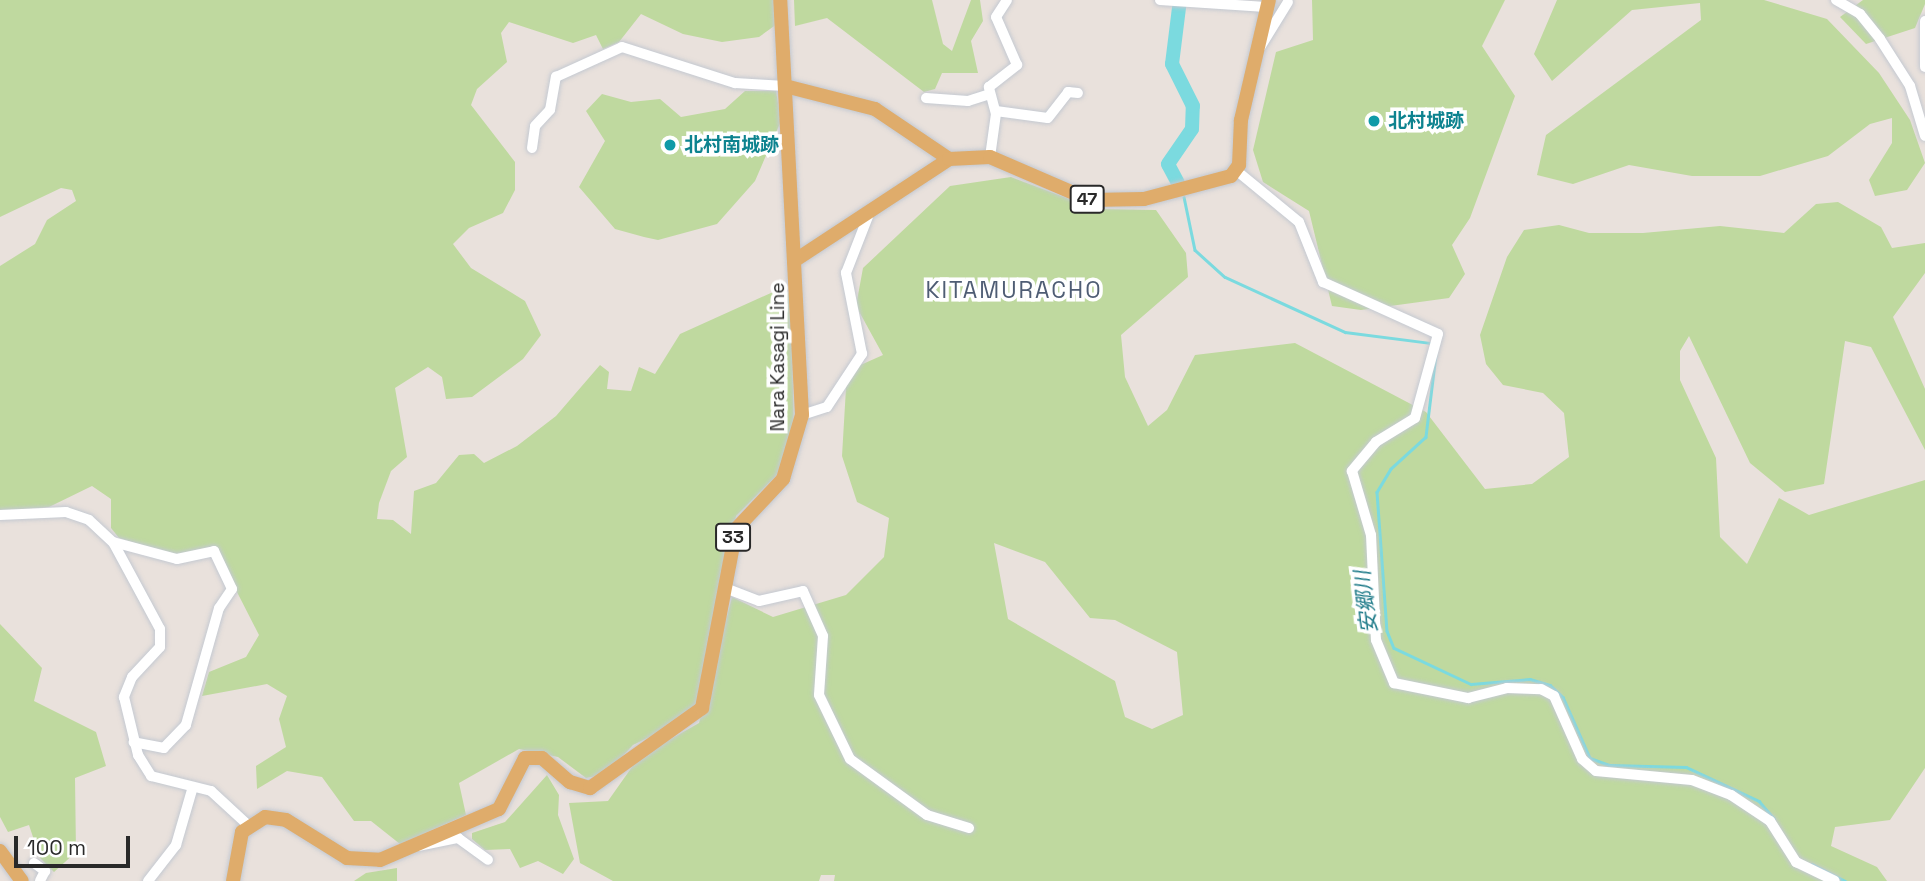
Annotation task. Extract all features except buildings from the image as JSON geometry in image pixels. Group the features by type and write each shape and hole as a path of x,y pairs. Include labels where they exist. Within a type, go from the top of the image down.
{"main road":[{"name":"Nara Kasagi Line","path":"248,825 276,817 333,852 362,861 418,846 499,809 525,758 542,758 570,782 590,788 618,773 640,746 689,722 704,699 736,528 787,471 802,415 797,259 780,0"},
{"path":"1237,171 1255,54 1268,3"},
{"path":"785,86 875,109 949,159"},
{"name":"47","path":"797,259 872,207 949,159 990,157 1090,201 1144,198 1237,171"},
{"path":"233,881 235,845 248,825"},
{"path":"0,850 22,881"}],"street":[{"path":"1160,0 1268,3"},
{"path":"1836,0 1860,14 1880,39 1910,86 1925,136"},
{"path":"1255,54 1288,2"},
{"path":"990,157 996,111 989,87 1017,65 998,29 1000,3"},
{"path":"1925,20 1925,67"},
{"path":"532,148 556,77 622,47 735,83 785,86"},
{"path":"996,111 1048,118 1068,92 1078,93"},
{"path":"926,99 968,101 990,94"},
{"path":"1237,171 1298,222 1323,282 1429,326 1436,344 1415,418 1376,442 1352,471 1371,535 1376,640 1394,683 1468,698 1507,688 1541,689 1554,696 1582,759 1596,771 1692,780 1731,794 1770,821 1796,862 1835,881"},
{"path":"802,415 827,407 862,354 846,273 872,207"},
{"path":"0,515 66,512 98,526 113,542 160,629 160,647 132,677 124,697 134,742 151,776 192,790 211,791 248,825"},
{"path":"113,542 177,559 214,551 232,589 219,608 186,725 164,748 134,742"},
{"path":"724,588 759,601 803,591 823,636 819,695 850,759 927,816 969,828"},
{"path":"148,881 181,835 192,790"},
{"path":"418,846 458,838 488,860"},
{"path":"34,863 45,871 40,881"}],"green space":[{"path":"0,0 776,0 777,24 759,37 722,42 683,34 641,14 619,42 603,49 596,35 573,43 509,22 501,33 507,62 477,89 471,105 515,162 515,190 503,213 469,228 453,244 471,268 525,301 541,335 523,359 472,397 446,399 442,377 428,367 395,388 407,457 391,471 379,503 377,519 393,520 411,534 414,491 436,483 459,455 474,454 484,463 517,446 556,416 600,365 609,372 607,389 631,391 639,367 655,374 680,334 782,288 791,295 794,437 778,474 736,516 700,702 686,719 633,745 606,774 586,778 558,757 519,749 459,783 466,815 400,844 371,821 354,821 322,777 287,771 257,789 256,766 286,747 279,719 287,696 267,684 202,696 209,672 246,657 259,635 214,547 177,556 119,538 111,528 111,499 92,486 49,507 0,512 0,266 35,244 47,220 76,201 72,190 61,188 0,217"},
{"path":"794,0 932,0 943,44 952,51 971,0 980,0 983,21 971,41 978,73 942,73 935,89 924,92 827,18 795,26"},
{"path":"1312,0 1505,0 1482,46 1515,96 1470,218 1452,245 1465,274 1449,298 1361,310 1332,306 1309,211 1263,182 1253,150 1276,52 1313,40"},
{"path":"1557,0 1764,0 1827,19 1879,73 1910,120 1925,163 1907,190 1875,196 1869,180 1892,143 1892,118 1870,124 1828,156 1760,176 1692,176 1629,165 1573,184 1537,175 1546,135 1701,20 1700,3 1632,10 1552,81 1534,54"},
{"path":"1863,0 1925,0 1925,4 1915,28 1866,44 1840,17"},
{"path":"745,91 776,91 781,121 755,181 717,224 658,240 644,237 615,229 579,187 605,141 586,111 602,94 631,102 660,99 681,117 725,109"},
{"path":"1011,177 1096,209 1156,210 1186,253 1188,277 1121,335 1125,377 1148,426 1167,410 1195,355 1295,343 1426,412 1485,489 1532,484 1569,457 1564,413 1543,393 1503,385 1486,364 1480,335 1507,257 1524,230 1559,225 1589,233 1643,233 1720,226 1784,233 1816,204 1838,202 1881,227 1892,248 1925,243 1925,273 1893,317 1925,389 1925,450 1871,347 1845,341 1824,484 1785,492 1750,463 1689,336 1680,351 1680,380 1716,458 1720,537 1747,564 1779,498 1809,515 1925,480 1925,768 1890,820 1835,827 1831,846 1877,867 1887,881 834,881 835,875 821,875 819,881 613,881 580,863 569,803 608,801 639,757 699,723 732,597 773,617 846,595 884,557 889,518 857,502 842,456 847,371 883,355 856,306 863,268 950,186","holes":["994,543 1045,562 1090,618 1115,620 1177,652 1183,715 1152,729 1125,717 1115,681 1008,619"]},
{"path":"0,624 42,668 34,701 96,732 106,766 75,778 76,852 54,872 40,858 29,825 8,832 0,817"},
{"path":"547,775 559,795 558,815 574,859 563,874 538,861 520,868 510,849 485,850 472,839 472,833 505,822"},
{"path":"397,868 397,881 354,881 366,873"}],"waterway":[{"name":"安郷川","path":"1178,183 1168,164 1192,129 1193,106 1172,64 1180,0"},
{"name":"安郷川","path":"1184,197 1195,250 1225,277 1345,332 1431,343"},
{"name":"安郷川","path":"1437,346 1426,437 1391,469 1377,492 1387,631 1394,648 1471,684 1530,679 1550,685 1563,697 1590,758 1609,765 1686,767 1759,801 1774,818"},
{"name":"安郷川","path":"1812,864 1845,881"}],"place":[{"name":"北村城跡","path":"1374,121"},
{"name":"北村南城跡","path":"670,145"}],"district":[{"name":"KITAMURACHO","path":"1014,290"}]}
